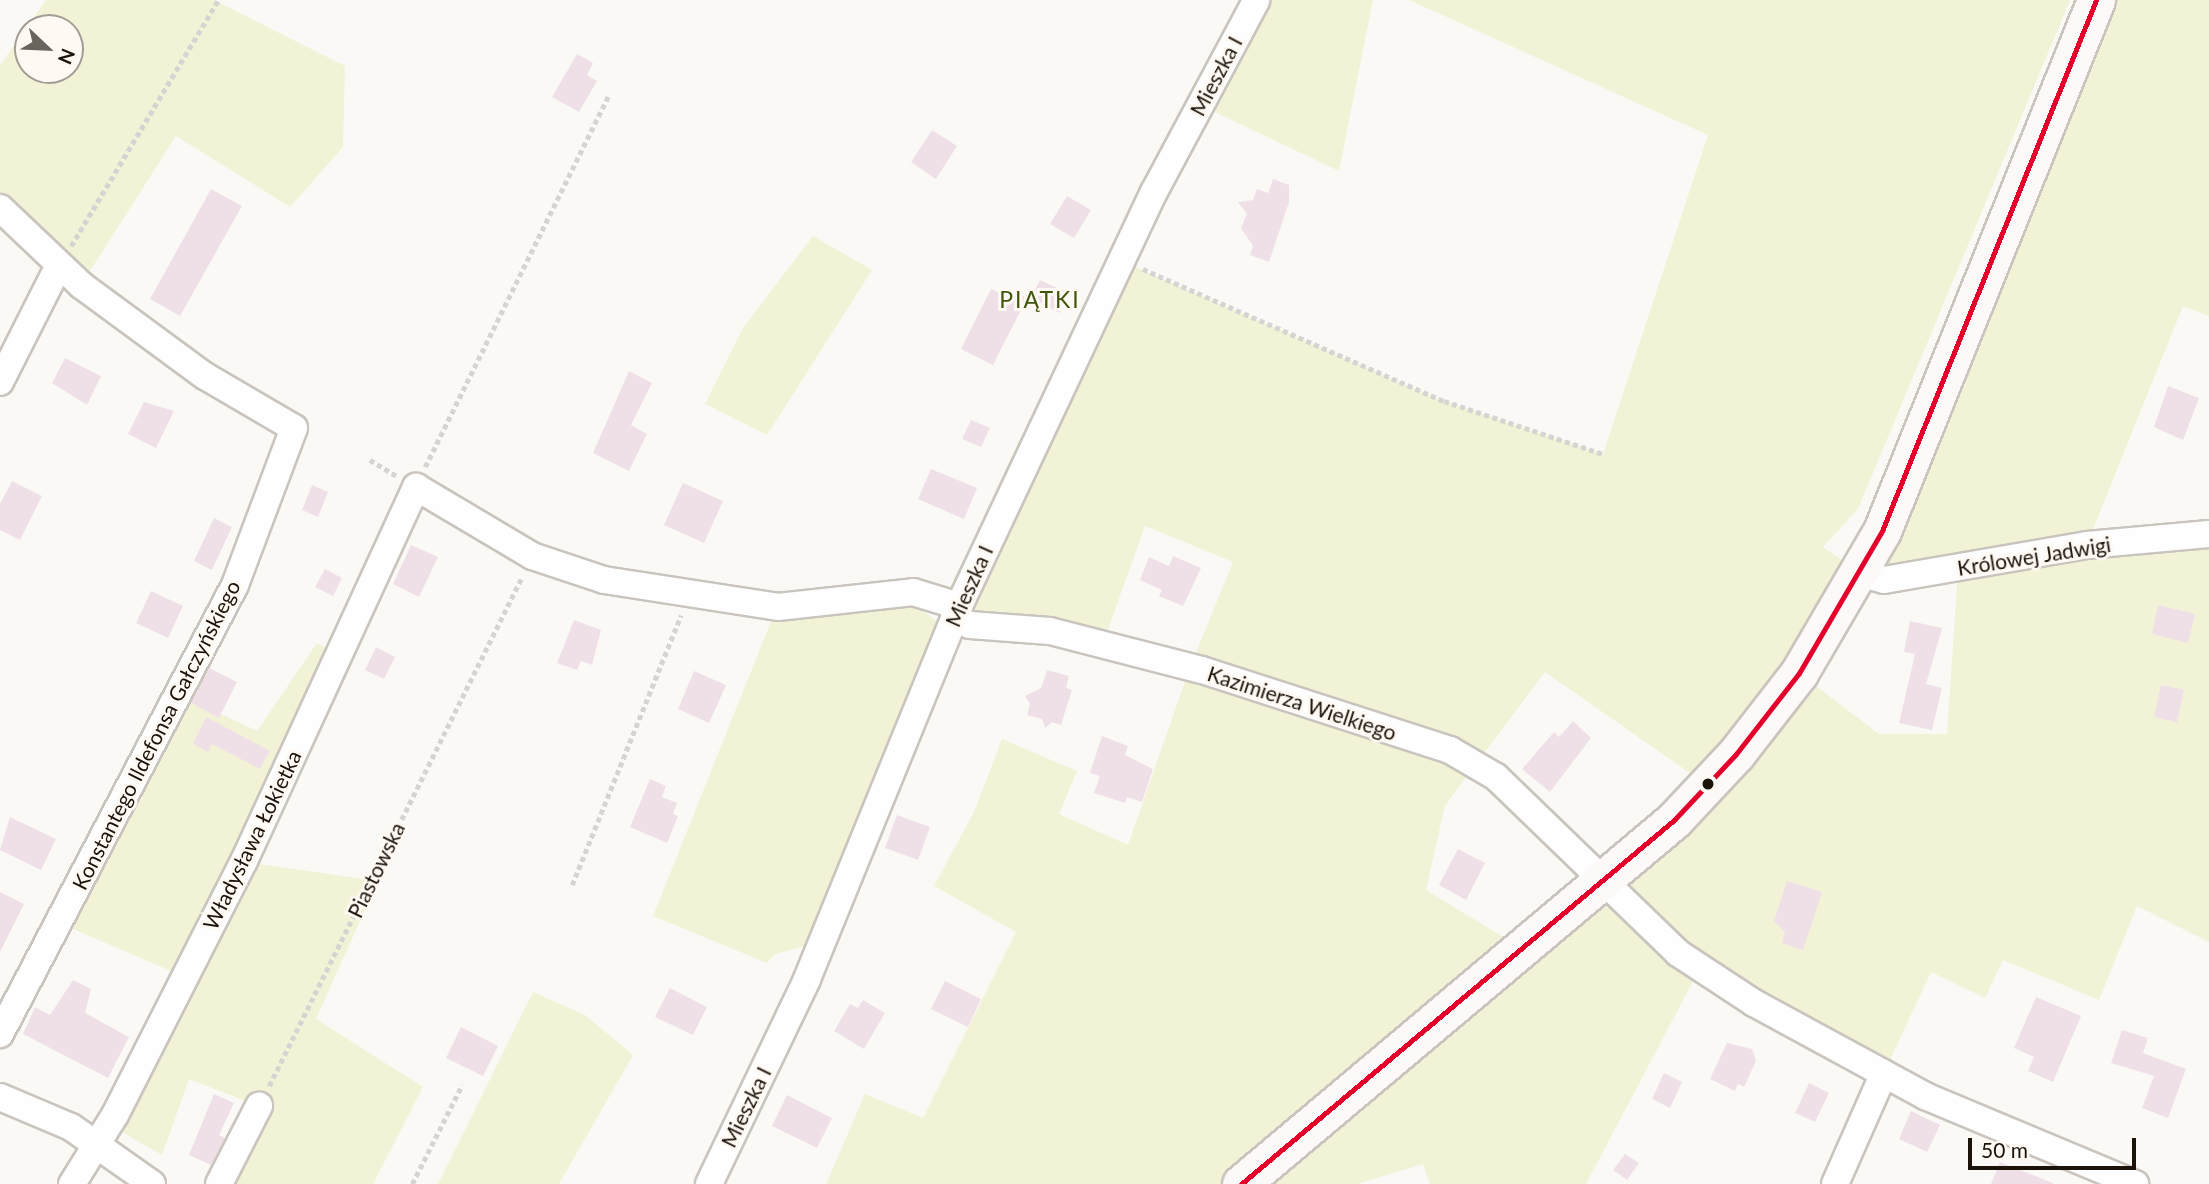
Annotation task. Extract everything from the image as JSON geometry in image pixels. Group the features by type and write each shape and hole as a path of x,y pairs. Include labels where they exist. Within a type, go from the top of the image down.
{"main road":[{"path":"1241,1184 1674,820 1737,754 1799,673 1860,573 1929,422 2096,0"}],"street":[{"name":"Mieszka I","path":"709,1184 807,979 957,612 1122,261 1256,1"},
{"path":"0,208 59,264 0,382"},
{"name":"Konstantego Ildefonsa Gałczyńskiego","path":"0,1034 235,585 294,428 205,376 59,264"},
{"name":"Kazimierza Wielkiego","path":"416,487 532,556 604,580 778,607 913,592 957,612 970,625 1050,631 1202,670 1450,750 1496,777 1572,846 1603,882 1678,953 1754,1003 1925,1096 2135,1184"},
{"name":"Władysława Łokietka","path":"72,1184 95,1143 115,1115 244,862 416,487"},
{"name":"Królowej Jadwigi","path":"1860,573 1884,580 2087,545 2209,534"},
{"path":"1835,1184 1884,1073"},
{"path":"0,1097 71,1127 152,1184"},
{"path":"219,1184 259,1106"}],"path":[{"path":"59,264 218,0"},
{"path":"370,460 416,487 609,94"},
{"path":"1122,261 1444,401 1602,454"},
{"name":"Piastowska","path":"259,1106 532,556"},
{"path":"572,885 689,595"},
{"path":"412,1184 462,1085"}],"green space":[{"path":"46,0 214,0 345,66 343,147 290,207 176,136 81,285 0,208 0,65 14,45 14,84 84,84 84,14 36,14"},
{"path":"1245,0 1373,0 1339,171 1200,105"},
{"path":"1409,0 2070,0 1858,509 1823,547 1860,573 2096,0 2209,0 2209,316 2183,306 2087,544 2209,534 2209,942 2137,906 2099,1000 2003,960 1985,998 1931,972 1884,1073 1700,968 1586,1184 1430,1184 1423,1164 1357,1184 826,1184 865,1094 923,1118 1016,932 934,886 974,812 1002,739 1077,771 1059,814 1128,845 1190,667 1233,562 1145,526 1103,643 970,625 959,606 1122,261 1444,401 1603,454 1708,135","holes":["1958,570 1947,734 1879,734 1799,673 1860,573","1545,672 1707,785 1523,949 1426,890 1445,805"]},
{"path":"813,236 872,270 767,435 705,404 743,328"},
{"path":"913,604 939,623 806,946 775,954 767,963 653,916 774,614"},
{"path":"317,643 339,655 245,862 378,881 316,1019 423,1087 373,1184 219,1184 259,1106 189,1079 162,1155 108,1124 185,977 59,923 179,694 257,731"},
{"path":"533,992 585,1015 633,1055 559,1184 438,1184"}],"building":[{"path":"577,54 593,63 587,75 597,81 579,112 552,97"},
{"path":"932,130 957,146 936,179 911,162"},
{"path":"1273,179 1289,185 1289,202 1269,262 1250,255 1253,246 1241,228 1247,214 1238,202 1253,200 1257,189 1268,193"},
{"path":"211,189 242,206 180,316 150,299"},
{"path":"1067,196 1091,210 1074,238 1050,224"},
{"path":"1040,280 1070,294 1060,313 1031,298"},
{"path":"991,289 1005,295 1008,289 1027,298 993,365 961,349"},
{"path":"65,358 101,376 87,405 52,383"},
{"path":"629,371 652,383 631,425 647,434 629,471 593,453"},
{"path":"2168,386 2199,398 2183,440 2154,427"},
{"path":"144,402 174,411 156,448 128,434"},
{"path":"971,420 990,428 981,447 962,439"},
{"path":"931,469 977,488 964,519 918,499"},
{"path":"12,481 42,496 20,540 0,530 0,504"},
{"path":"683,483 723,501 704,543 664,525"},
{"path":"312,485 328,492 318,517 302,510"},
{"path":"214,518 232,527 212,570 194,561"},
{"path":"411,545 438,557 419,597 393,584"},
{"path":"1173,556 1201,568 1183,606 1159,596 1162,590 1140,580 1149,557 1169,566"},
{"path":"325,569 342,578 333,596 315,587"},
{"path":"151,591 183,606 168,638 136,623"},
{"path":"2158,605 2195,614 2188,643 2152,634"},
{"path":"574,620 601,630 592,665 581,661 577,670 557,663"},
{"path":"1910,621 1942,628 1926,684 1942,688 1932,730 1899,723 1915,654 1904,652"},
{"path":"376,647 395,657 384,679 365,670"},
{"path":"209,668 237,682 219,718 191,703"},
{"path":"1047,670 1069,676 1066,688 1072,690 1061,725 1052,722 1045,728 1042,719 1027,715 1030,704 1025,696 1041,688"},
{"path":"694,671 726,685 709,723 678,709"},
{"path":"2161,685 2184,690 2177,722 2154,717"},
{"path":"206,717 270,751 260,769 212,744 208,752 193,744"},
{"path":"1573,721 1591,738 1550,792 1522,769 1554,732 1559,737"},
{"path":"1102,736 1128,746 1125,755 1153,769 1142,802 1127,797 1125,803 1094,793 1100,776 1090,773"},
{"path":"650,779 666,786 662,797 677,803 673,814 678,816 667,843 630,827"},
{"path":"897,815 930,827 918,860 885,848"},
{"path":"10,817 56,839 41,870 0,850"},
{"path":"1458,849 1485,863 1466,900 1439,885"},
{"path":"1787,881 1822,892 1803,950 1782,943 1785,932 1774,921"},
{"path":"0,892 24,904 0,952"},
{"path":"73,980 91,989 85,1013 129,1037 108,1078 23,1034 35,1007 50,1015"},
{"path":"945,981 981,999 968,1027 931,1009"},
{"path":"670,988 707,1007 693,1035 655,1017"},
{"path":"2036,997 2081,1016 2053,1082 2028,1071 2034,1057 2014,1048"},
{"path":"863,1000 885,1013 864,1049 834,1031 850,1004 858,1008"},
{"path":"461,1027 498,1046 483,1076 446,1058"},
{"path":"2122,1030 2148,1038 2143,1053 2186,1069 2168,1118 2142,1108 2154,1076 2111,1063"},
{"path":"1727,1043 1752,1049 1756,1061 1744,1087 1738,1084 1735,1091 1710,1079"},
{"path":"1664,1073 1682,1082 1670,1108 1652,1099"},
{"path":"1809,1083 1829,1093 1815,1122 1795,1113"},
{"path":"214,1094 234,1103 219,1135 225,1138 211,1165 189,1155"},
{"path":"787,1095 832,1118 817,1148 772,1126"},
{"path":"1911,1111 1940,1125 1927,1152 1899,1139"},
{"path":"1625,1154 1639,1163 1627,1180 1613,1170"},
{"path":"2000,1162 2053,1183 2053,1184 1991,1184"}],"transit line":[{"path":"1241,1184 1674,820 1736,754 1799,673 1882,531 2096,0"}],"district":[{"name":"PIĄTKI","path":"1040,299"}]}
